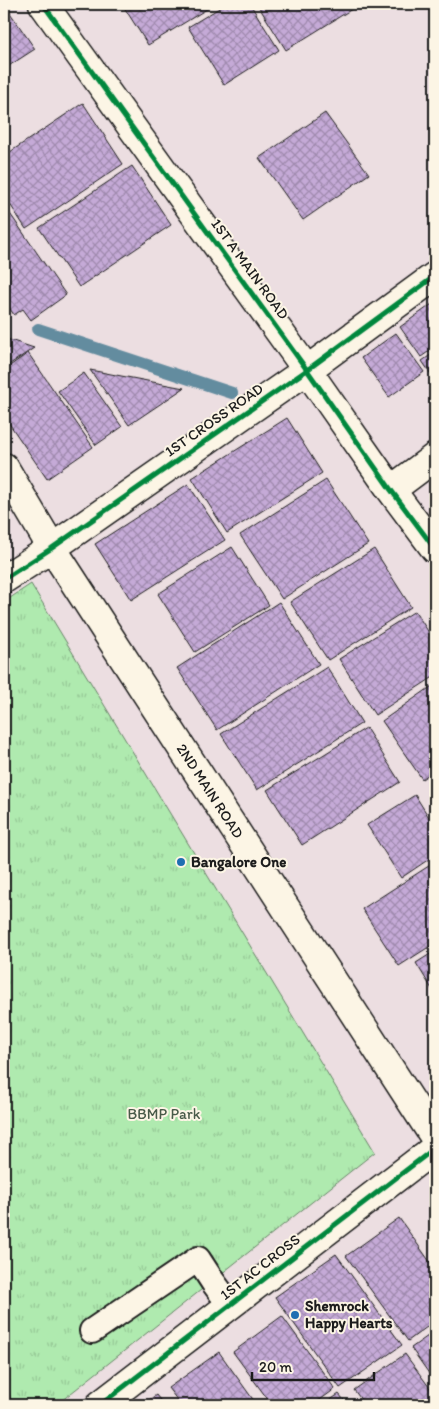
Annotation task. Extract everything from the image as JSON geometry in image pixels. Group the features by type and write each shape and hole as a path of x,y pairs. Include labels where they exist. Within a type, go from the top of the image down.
{"street":[{"name":"1ST A MAIN ROAD","path":"43,4 435,549"},
{"name":"1ST CROSS ROAD","path":"4,579 52,548 307,370 435,276"},
{"path":"391,490 435,457"},
{"name":"2ND MAIN ROAD","path":"4,468 52,548 435,1138"},
{"name":"1ST AC CROSS","path":"100,1405 435,1148"}],"lane":[{"path":"92,1331 198,1259 230,1306"}],"green space":[{"name":"BBMP Park","path":"31,584 375,1152 56,1405 12,1405 4,1372 4,602"}],"building":[{"path":"4,4 35,49 4,69"},
{"path":"122,4 215,4 148,45"},
{"path":"226,4 250,4 279,50 224,85 188,27"},
{"path":"257,4 360,4 286,50"},
{"path":"83,103 123,164 26,229 4,195 4,156"},
{"path":"325,113 369,174 303,220 259,158"},
{"path":"132,166 171,225 79,287 39,228"},
{"path":"4,205 66,295 31,320 23,309 14,315 4,300"},
{"path":"435,302 435,347 421,357 400,327"},
{"path":"396,333 424,372 389,397 361,358"},
{"path":"4,338 34,348 4,368"},
{"path":"435,352 435,380 422,361"},
{"path":"28,353 93,447 47,479 4,416 4,370"},
{"path":"90,370 184,388 129,425"},
{"path":"84,373 122,427 96,445 58,391"},
{"path":"287,418 322,473 227,533 192,478"},
{"path":"326,480 368,544 282,599 240,535"},
{"path":"188,484 225,540 131,600 95,544"},
{"path":"232,547 269,605 195,652 158,594"},
{"path":"374,549 411,607 328,660 290,602"},
{"path":"279,602 319,664 217,730 177,668"},
{"path":"415,611 435,642 435,676 375,715 339,659"},
{"path":"327,667 362,723 257,790 221,734"},
{"path":"435,684 435,770 422,779 382,721"},
{"path":"366,728 400,782 302,845 267,790"},
{"path":"415,795 435,827 435,855 401,878 367,825"},
{"path":"435,862 435,943 399,966 362,909"},
{"path":"435,951 435,994 416,963"},
{"path":"399,1218 435,1269 435,1321 408,1341 346,1256"},
{"path":"336,1254 402,1345 340,1388 275,1297"},
{"path":"282,1316 335,1389 313,1405 272,1405 233,1352"},
{"path":"435,1331 435,1382 411,1348"},
{"path":"219,1352 257,1405 181,1405 168,1388"},
{"path":"405,1354 435,1395 435,1405 365,1405 354,1390"},
{"path":"339,1394 348,1405 323,1405"},
{"path":"156,1395 164,1405 142,1405"}],"waterway":[{"path":"38,329 232,393"}],"cycle path":[{"path":"43,4 435,549"},
{"path":"4,579 52,548 307,370 435,276"},
{"path":"100,1405 435,1148"}],"place":[{"name":"Bangalore One","path":"181,862"},
{"name":"Shemrock Happy Hearts","path":"295,1315"}]}
